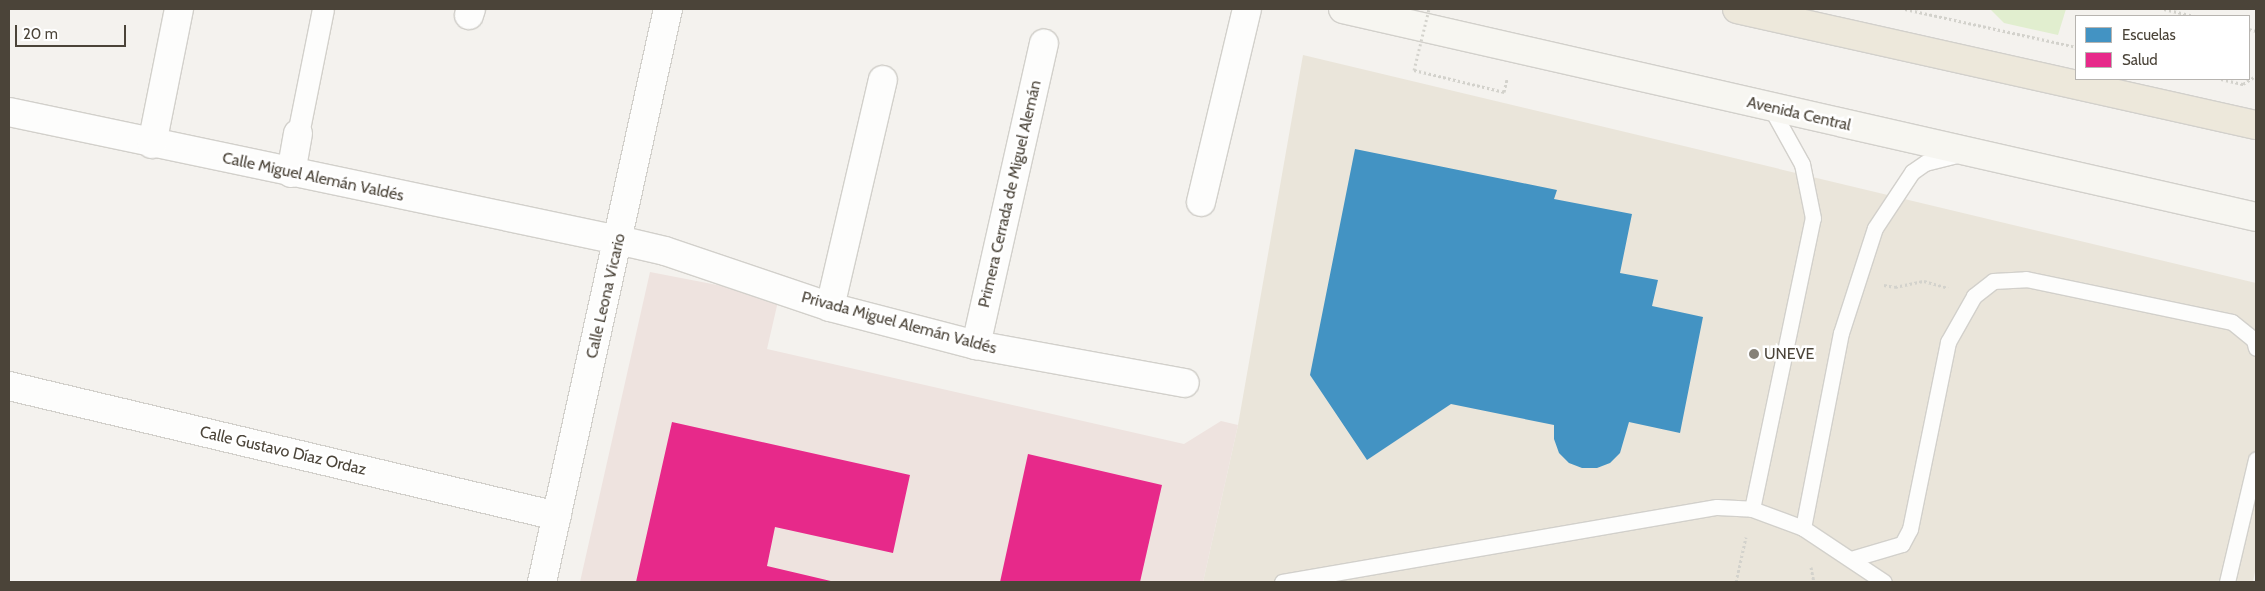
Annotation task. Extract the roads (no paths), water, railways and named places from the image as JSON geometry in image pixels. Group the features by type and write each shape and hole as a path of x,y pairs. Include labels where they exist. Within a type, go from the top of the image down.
{"highway":[{"path":"1737,9 2256,125"}],"main road":[{"name":"Avenida Central","path":"1343,9 2256,217"}],"street":[{"path":"152,144 179,9"},
{"path":"291,173 323,9"},
{"name":"Calle Leona Vicario","path":"542,582 668,9"},
{"path":"1201,202 1247,9"},
{"name":"Primera Cerrada de Miguel Alemán","path":"976,346 1044,44"},
{"path":"830,307 883,80"},
{"name":"Calle Miguel Alemán Valdés","path":"9,112 152,144 618,240"},
{"name":"Privada Miguel Alemán Valdés","path":"618,240 665,252 830,307 976,346 1185,383"},
{"name":"Calle Gustavo Díaz Ordaz","path":"9,386 557,516"}],"lane":[{"path":"1752,509 1793,325 1813,218 1802,164 1771,108"},
{"path":"1803,528 1841,333 1875,228 1912,172 1925,163 1971,153"},
{"path":"1851,559 1902,544 1910,529 1948,342 1974,296 1993,281 2026,279 2232,322 2254,340 2256,348"},
{"path":"2227,582 2256,459"},
{"path":"1282,582 1717,507 1752,509 1803,528 1884,582"}],"place":[{"name":"UNEVE","path":"1754,354"}]}
